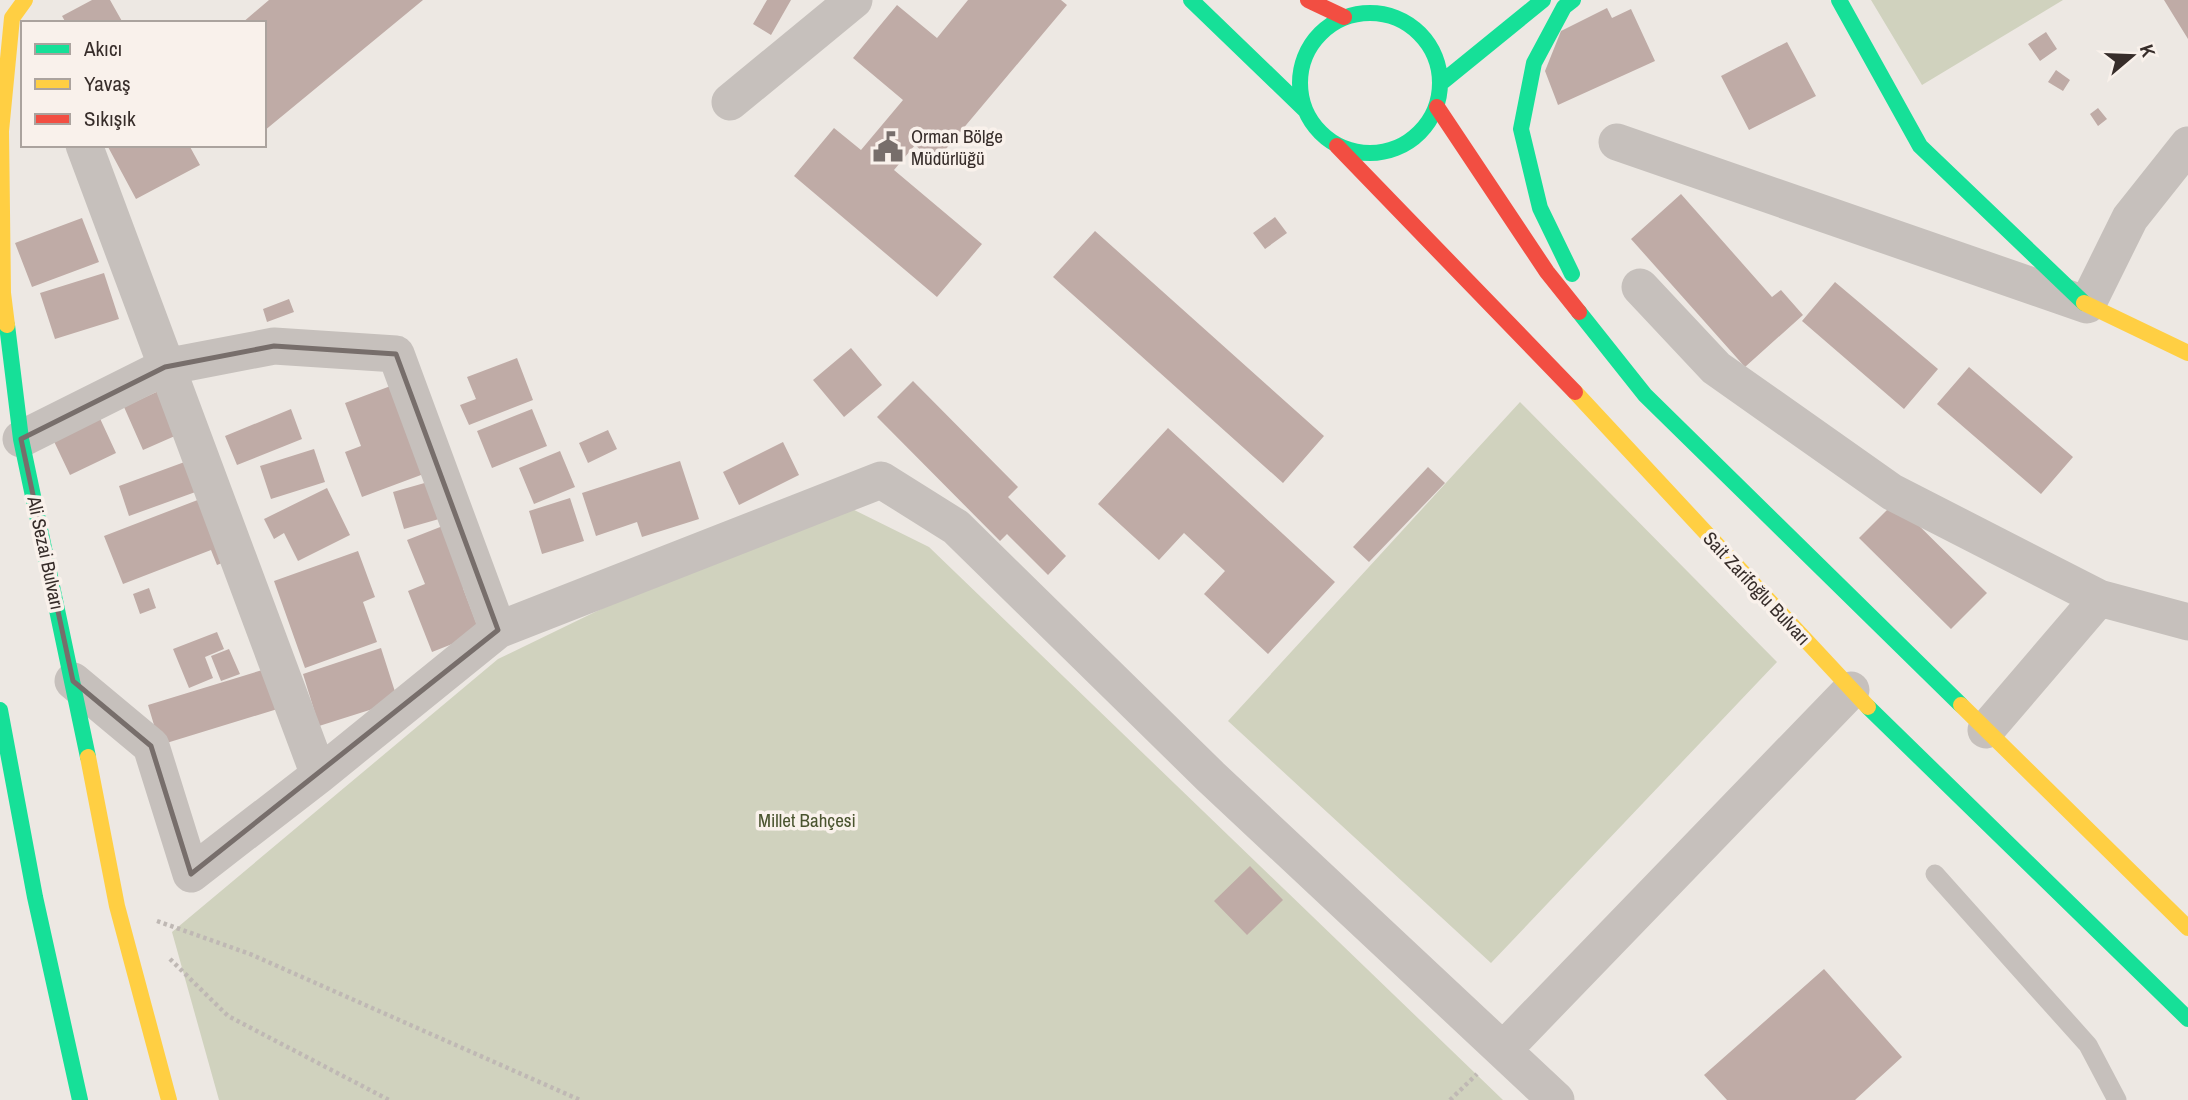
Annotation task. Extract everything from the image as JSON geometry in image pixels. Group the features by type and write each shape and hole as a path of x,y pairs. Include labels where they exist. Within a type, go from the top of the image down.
{"main road":[{"path":"1191,0 1305,110 1318,131 1337,146 1360,154 1385,153 1407,144 1425,128 1437,107 1441,83 1437,58 1424,37 1407,23 1387,14 1366,12"},
{"path":"1308,0 1344,17"},
{"path":"1305,110 1299,87 1301,65 1310,44 1325,28 1344,17 1366,12 1390,0"},
{"path":"1441,83 1521,15 1543,0"},
{"path":"1573,0 1564,7 1534,63 1521,129 1540,208 1607,348"},
{"path":"1839,0 1920,146 2087,305 2188,353"},
{"name":"Ali Sezai Bulvarı","path":"20,18 1,131 3,293 21,439 73,681 117,906 169,1100"},
{"path":"1437,107 1547,272 1645,395 2188,928"},
{"name":"Sait Zarifoğlu Bulvarı","path":"1337,146 1564,380 1851,690 2188,1019"},
{"path":"0,710 35,897 80,1100"}],"street":[{"path":"730,102 854,0"},
{"path":"1617,142 2087,305 2130,218 2188,145"},
{"path":"85,147 164,367 319,775"},
{"path":"1640,287 1716,368 1892,492 2099,598 2188,622"},
{"path":"21,439 164,367 274,346 396,354 498,629"},
{"path":"73,681 151,746 191,874 319,775 498,629 881,480 956,527 1212,776 1556,1100"},
{"path":"1986,730 2099,598"},
{"path":"1504,1049 1851,690"}],"lane":[{"path":"1935,874 2088,1045 2117,1100"}],"path":[{"path":"117,906 250,954 580,1100"},
{"path":"163,952 228,1016 389,1100"}],"highlighted area":[{"path":"274,346 396,354 498,630 191,874 151,746 73,681 21,439 165,367"}],"green space":[{"path":"1871,0 2063,0 1922,85"},
{"path":"1520,402 1777,662 1491,963 1228,721"},
{"name":"Millet Bahçesi","path":"830,498 929,547 1503,1100 219,1100 172,932 498,659"}],"building":[{"path":"92,0 110,0 122,21 65,21 62,16"},
{"path":"269,0 423,0 266,129 266,21 244,21"},
{"path":"767,0 791,0 771,35 753,24"},
{"name":"Orman Bölge Müdürlüğü","path":"968,0 1061,0 1067,5 935,162 915,145 894,170 982,244 937,297 794,176 834,128 861,150 903,100 853,58 897,5 937,38"},
{"path":"2164,0 2188,0 2188,39"},
{"path":"1607,8 1612,18 1631,9 1655,61 1558,105 1545,71 1561,31"},
{"path":"2046,32 2057,49 2040,61 2028,44"},
{"path":"1787,42 1816,96 1749,130 1721,76"},
{"path":"2056,70 2070,80 2063,91 2048,82"},
{"path":"2098,108 2107,119 2098,126 2090,114"},
{"path":"108,147 190,147 200,165 136,199"},
{"path":"1681,194 1772,297 1781,290 1803,315 1745,367 1631,239"},
{"path":"1275,217 1287,233 1265,249 1253,233"},
{"path":"82,218 99,262 32,287 15,243"},
{"path":"1095,231 1324,436 1283,483 1053,277"},
{"path":"104,273 119,319 55,339 40,293"},
{"path":"1835,282 1938,369 1904,409 1802,321"},
{"path":"289,299 294,312 267,322 263,309"},
{"path":"851,348 882,385 844,417 813,380"},
{"path":"517,358 533,400 469,425 460,405 476,399 467,377"},
{"path":"1969,367 2073,457 2041,494 1937,404"},
{"path":"913,381 1018,487 1008,497 1066,556 1048,575 1007,534 1000,541 877,417"},
{"path":"396,384 429,472 362,497 345,452 361,446 345,403"},
{"path":"165,388 184,432 143,450 124,407"},
{"path":"291,409 302,439 237,465 225,436"},
{"path":"532,409 547,446 492,468 477,431"},
{"path":"97,412 116,453 70,475 50,433"},
{"path":"1168,428 1335,582 1268,654 1204,594 1225,571 1184,533 1159,560 1098,504"},
{"path":"608,430 617,449 588,463 579,443"},
{"path":"783,442 799,475 739,505 723,472"},
{"path":"314,449 325,482 271,499 260,466"},
{"path":"560,451 575,487 534,504 519,468"},
{"path":"190,460 201,490 129,516 119,486"},
{"path":"680,461 699,519 642,537 637,522 596,536 582,493"},
{"path":"1428,467 1445,483 1369,562 1353,547"},
{"path":"435,480 446,517 404,529 393,492"},
{"path":"327,488 350,535 298,561 284,533 274,539 264,519"},
{"path":"208,496 232,559 217,565 211,550 123,584 104,536"},
{"path":"570,498 584,541 542,554 529,511"},
{"path":"1895,502 1987,593 1951,629 1859,538"},
{"path":"453,522 477,582 463,588 480,633 432,652 408,591 425,584 407,540"},
{"path":"358,551 375,597 363,602 377,642 305,668 274,581"},
{"path":"149,588 156,608 140,614 133,594"},
{"path":"217,632 224,649 205,657 213,678 189,688 173,649"},
{"path":"381,648 398,701 319,726 303,674"},
{"path":"229,649 240,674 221,681 211,656"},
{"path":"272,667 284,707 160,745 148,705"},
{"path":"1250,866 1283,900 1247,935 1214,901"},
{"path":"1824,969 1902,1057 1855,1100 1727,1100 1704,1075"}],"traffic: fast":[{"path":"1191,0 1305,110"},
{"path":"1441,83 1543,0"},
{"path":"1572,274 1540,208 1521,129 1534,63 1564,7 1573,0"},
{"path":"1839,0 1920,146 2084,303"},
{"path":"1370,13 1397,18 1420,33 1435,56 1440,83 1435,110 1420,133 1397,148 1370,153 1343,148 1320,133 1305,110 1300,83 1305,56 1320,33 1343,18 1370,13"},
{"path":"1579,312 1645,395 1961,705"},
{"path":"7,325 21,439 88,757"},
{"path":"1868,707 2188,1019"},
{"path":"0,710 35,897 80,1100"}],"traffic: slow":[{"path":"7,325 3,293 1,131 12,18 25,0"},
{"path":"2084,303 2188,353"},
{"path":"1575,392 1868,707"},
{"path":"1961,705 2188,928"},
{"path":"88,757 117,906 169,1100"}],"traffic: jam":[{"path":"1308,0 1344,17"},
{"path":"1437,107 1547,272 1579,312"},
{"path":"1337,146 1575,392"}],"place":[{"name":"Orman Bölge Müdürlüğü","path":"888,147"}]}
